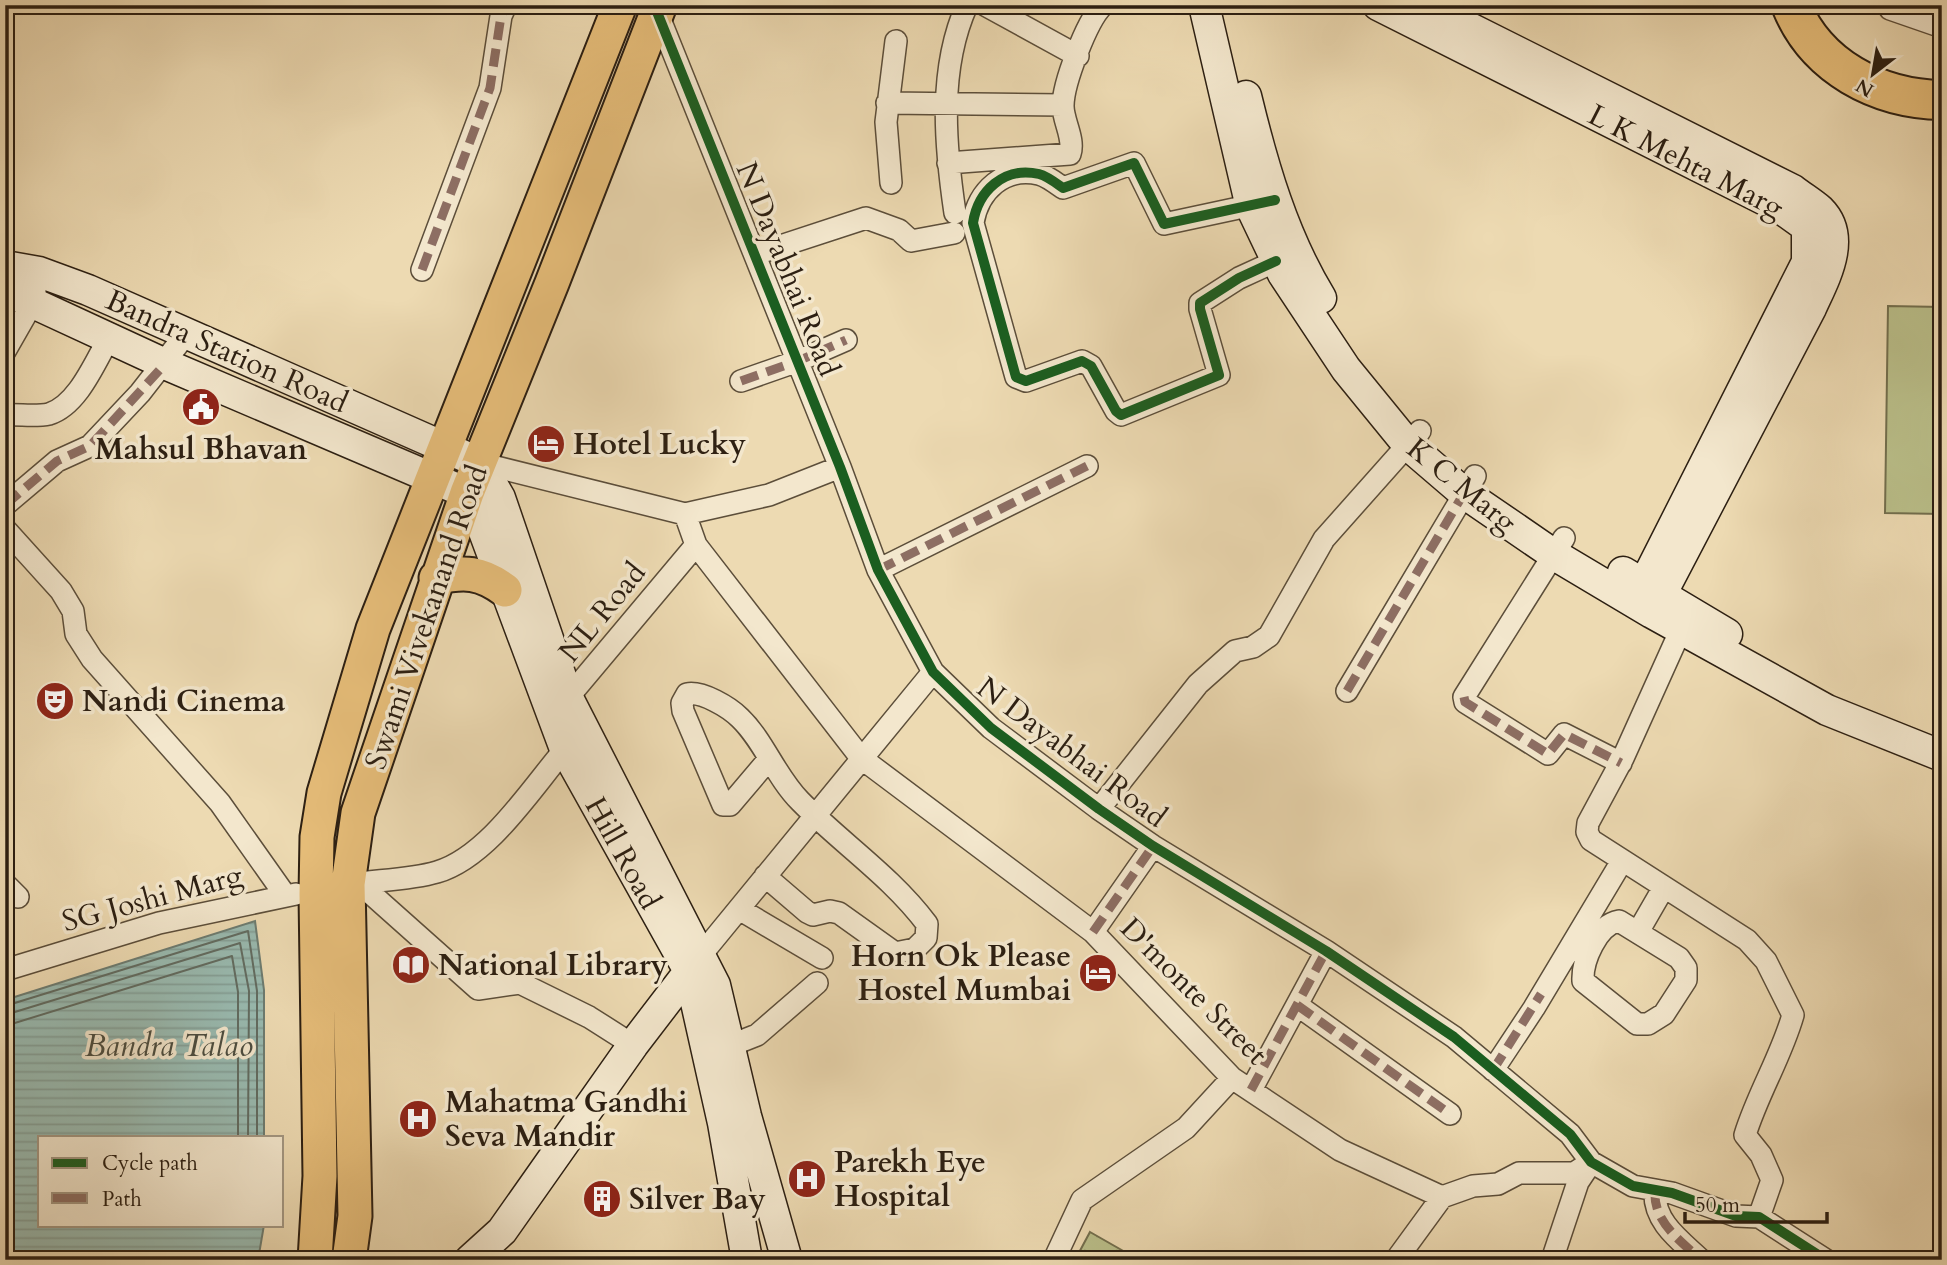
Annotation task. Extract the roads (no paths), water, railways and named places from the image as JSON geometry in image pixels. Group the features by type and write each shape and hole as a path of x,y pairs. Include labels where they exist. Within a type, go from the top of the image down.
{"highway":[{"path":"1791,5 1822,53 1853,76 1888,94 1942,100"}],"main road":[{"name":"Swami Vivekanand Road","path":"315,1260 320,1176 301,894 317,836 324,793 373,629 620,5"},
{"name":"L K Mehta Marg","path":"1378,5 1797,218 1807,227 1807,262 1783,336"},
{"name":"L K Mehta Marg","path":"1424,5 1793,190 1822,212 1833,237 1831,262 1783,336 1648,598"},
{"name":"K C Marg","path":"1217,7 1263,203 1287,267 1338,325 1414,438 1459,476 1558,546 1685,619 1827,710 1942,756"},
{"name":"Swami Vivekanand Road","path":"349,1260 355,1216 353,884 358,813 436,578 473,478 658,8"},
{"name":"Bandra Station Road","path":"5,266 39,272 186,334 439,462"},
{"name":"Bandra Station Road","path":"5,290 165,364 439,462"},
{"path":"501,307 537,321"},
{"path":"439,462 473,478"},
{"name":"Hill Road","path":"473,478 505,590 560,707 695,963 719,1050 787,1260"},
{"name":"Hill Road","path":"473,478 500,498 560,707 565,749 695,963"},
{"path":"436,578 457,573 475,573 505,590"},
{"name":"K C Marg","path":"1685,619 1754,651 1841,699 1942,737"},
{"path":"470,1260 502,1231 632,1045 695,963"},
{"name":"Hill Road","path":"719,1050 747,1260"}],"street":[{"path":"422,270 490,88 501,16 506,5"},
{"path":"755,254 866,218 899,230 911,241 955,223 948,163 947,104 953,43 967,5"},
{"path":"985,5 1078,56"},
{"path":"948,163 1067,156 1072,148 1063,105 1064,93 1093,17 1104,5"},
{"name":"N Dayabhai Road","path":"658,8 841,467 878,570 933,672 991,728 1099,809 1153,846 1326,951 1454,1037 1570,1134 1591,1162"},
{"path":"1890,9 1942,27"},
{"path":"891,183 887,103 896,41"},
{"path":"887,103 1063,105"},
{"path":"1263,203 1164,224 1134,163 1063,188 1040,174 1021,174 997,180 984,194 973,223 1013,372 1026,381 1073,363 1086,362 1121,415 1219,375 1200,303 1238,278 1287,267"},
{"path":"5,351 33,302 39,272"},
{"path":"5,505 57,461 90,446 165,364 186,334"},
{"path":"5,415 35,416 57,411 74,395 109,338"},
{"path":"741,381 798,361 846,340"},
{"path":"1099,809 1198,684 1235,651 1253,647 1269,636 1324,539 1414,438"},
{"path":"878,570 1087,466"},
{"path":"473,478 685,514 769,495 841,467"},
{"path":"1347,691 1459,476"},
{"name":"D'monte Street","path":"685,514 696,545 861,758 1093,932 1232,1077 1340,1150 1442,1197"},
{"path":"5,529 61,591 73,611 76,634 92,659 301,894"},
{"name":"NL Road","path":"560,707 696,545"},
{"path":"1558,546 1464,697 1465,702 1548,754 1564,734 1620,764"},
{"path":"1685,619 1620,764 1588,823 1587,832 1591,840 1747,940 1766,961 1793,1015 1784,1046 1754,1108 1745,1135 1761,1155 1772,1180 1759,1217"},
{"path":"695,963 933,672"},
{"path":"765,876 807,912 813,915 831,911 839,913 895,953 915,949 922,943 927,924 903,892 797,798 739,717 703,696 687,694 682,703 683,711 723,805 730,805 769,759"},
{"path":"353,884 436,873 456,865 487,841 565,749"},
{"path":"1093,932 1153,846"},
{"path":"1493,1070 1534,1008 1622,860"},
{"path":"353,884 478,989 520,983 589,1017 632,1045"},
{"path":"1638,932 1664,887"},
{"name":"SG Joshi Marg","path":"5,970 159,923 301,894"},
{"path":"739,909 822,958"},
{"path":"1619,921 1638,932 1679,958 1687,974 1664,1014 1648,1024 1631,1021 1586,987 1582,977 1591,948 1609,925 1619,921"},
{"path":"1251,1090 1326,951"},
{"path":"719,1050 757,1035 817,984"},
{"path":"1297,1005 1450,1114"},
{"path":"1054,1260 1082,1200 1186,1128 1232,1077"},
{"path":"1591,1162 1633,1186 1684,1196 1736,1216 1759,1217 1826,1260"},
{"path":"1396,1260 1442,1197 1473,1186 1498,1184 1519,1173 1574,1173 1591,1162"},
{"path":"1552,1260 1578,1182 1591,1162"},
{"path":"1655,1191 1654,1205 1665,1226 1701,1260"}],"water":[{"name":"Bandra Talao","path":"255,921 264,990 264,1136 38,1136 38,1226 264,1226 258,1260 5,1260 5,1000"}],"place":[{"name":"Mahsul Bhavan","path":"201,407"},
{"name":"Hotel Lucky","path":"546,444"},
{"name":"Nandi Cinema","path":"55,701"},
{"name":"National Library","path":"411,965"},
{"name":"Horn Ok Please Hostel Mumbai","path":"1098,973"},
{"name":"Mahatma Gandhi Seva Mandir","path":"418,1119"},
{"name":"Parekh Eye Hospital","path":"807,1179"},
{"name":"Silver Bay","path":"602,1199"}]}
